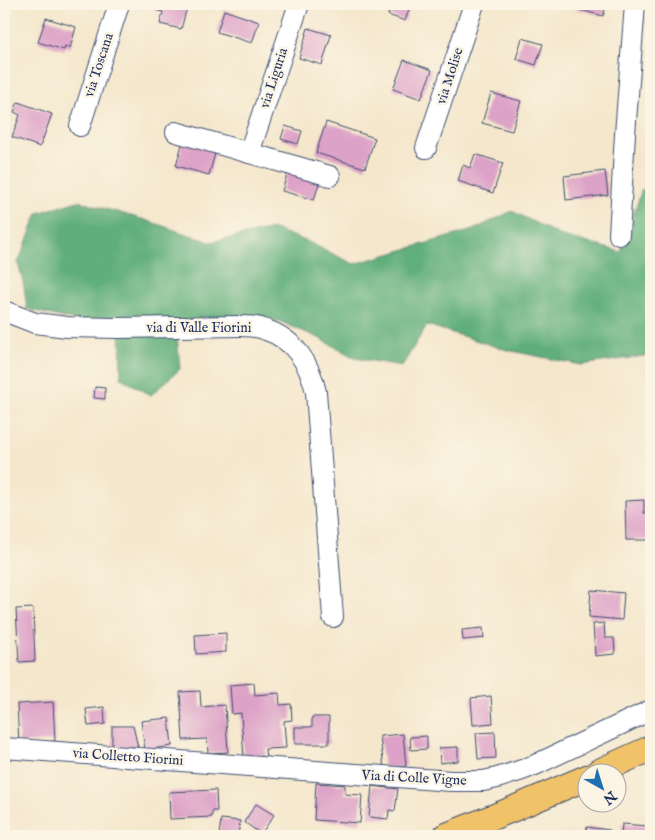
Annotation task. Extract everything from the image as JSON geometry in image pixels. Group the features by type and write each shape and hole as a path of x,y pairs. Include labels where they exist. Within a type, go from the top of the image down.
{"main road":[{"path":"620,762 651,748"},
{"path":"445,836 508,812 578,781"}],"street":[{"name":"via Toscana","path":"80,126 119,4"},
{"name":"via Liguria","path":"249,153 298,4"},
{"name":"via Molise","path":"426,148 474,4"},
{"path":"619,235 635,4"},
{"path":"176,132 330,176"},
{"name":"via di Valle Fiorini","path":"4,311 35,323 67,327 255,327 267,330 291,344 305,362 316,392 333,617"},
{"name":"Via di Colle Vigne","path":"252,766 451,781 483,781 508,775 535,765 651,710"},
{"name":"via Colletto Fiorini","path":"4,748 252,766"}],"green space":[{"path":"642,189 651,193 651,355 581,365 507,350 427,325 402,366 355,358 319,338 279,321 234,319 176,323 180,369 151,395 121,378 120,318 81,322 27,309 18,263 38,213 78,201 145,220 210,242 274,229 308,242 354,264 473,230 512,211 559,235 621,252"}],"building":[{"path":"157,4 188,4 181,29 160,24 163,12 155,10"},
{"path":"391,4 411,4 405,21 388,15"},
{"path":"574,4 612,4 611,7 606,5 603,16 573,8"},
{"path":"224,10 259,22 252,43 217,32"},
{"path":"46,18 76,27 70,48 65,46 64,50 38,42"},
{"path":"308,28 331,35 322,65 299,58"},
{"path":"522,38 543,44 536,65 516,59"},
{"path":"404,60 432,70 421,99 393,89"},
{"path":"491,93 521,101 512,131 482,123"},
{"path":"18,102 52,114 40,147 12,137 20,115 14,112"},
{"path":"326,122 375,138 365,168 316,153"},
{"path":"285,126 302,131 298,144 281,139"},
{"path":"183,141 216,150 209,175 176,166"},
{"path":"475,154 503,163 493,193 458,181 463,165 470,168"},
{"path":"288,171 320,180 314,200 282,191"},
{"path":"605,171 608,195 566,200 564,176"},
{"path":"95,387 105,388 105,399 94,398"},
{"path":"644,500 644,513 651,513 651,540 626,540 625,501"},
{"path":"591,590 624,593 622,620 589,617"},
{"path":"33,608 35,661 19,662 16,609"},
{"path":"604,623 605,638 614,638 615,654 595,656 593,624"},
{"path":"483,628 484,638 463,640 462,630"},
{"path":"226,633 226,652 196,654 195,635"},
{"path":"254,683 255,695 279,693 280,705 291,704 292,720 284,721 286,748 265,749 266,759 244,760 241,713 232,714 230,685"},
{"path":"200,691 201,707 225,705 228,752 208,753 207,739 183,740 180,692"},
{"path":"491,696 493,723 473,725 471,698"},
{"path":"53,702 55,741 19,743 17,704"},
{"path":"104,707 105,724 88,726 86,709"},
{"path":"312,717 329,717 329,744 295,744 295,727 312,727"},
{"path":"169,718 172,746 145,750 141,721"},
{"path":"112,726 133,726 138,747 112,747"},
{"path":"495,732 496,758 478,759 476,733"},
{"path":"403,734 406,766 384,769 380,736"},
{"path":"427,736 427,749 411,750 410,737"},
{"path":"458,747 458,761 440,763 439,748"},
{"path":"316,783 345,785 345,794 362,795 360,823 314,820"},
{"path":"372,786 398,789 395,811 389,810 388,819 369,817"},
{"path":"216,790 217,811 212,811 212,817 170,819 169,792"},
{"path":"256,804 274,815 261,834 244,822"},
{"path":"221,819 240,821 238,836 219,836"},
{"path":"622,824 648,826 647,836 621,836"},
{"path":"587,827 610,830 609,836 585,836"}]}
